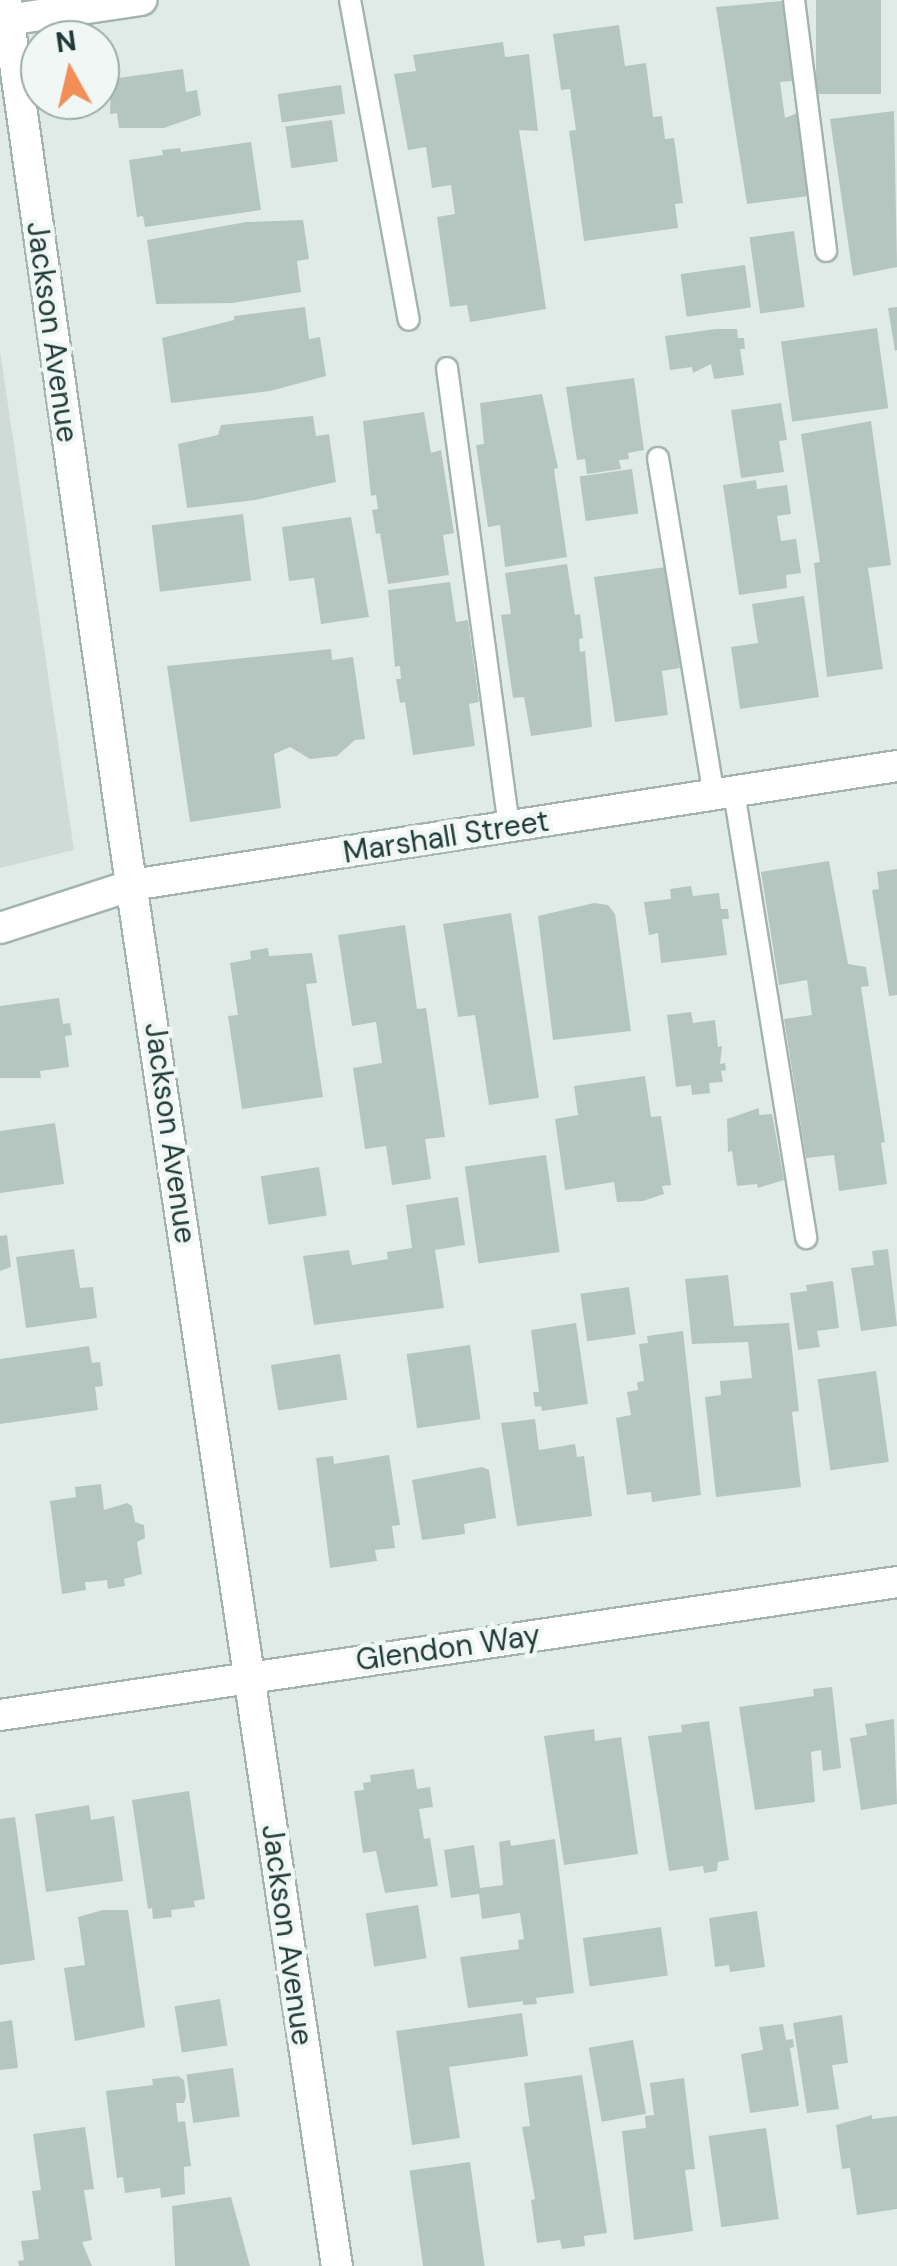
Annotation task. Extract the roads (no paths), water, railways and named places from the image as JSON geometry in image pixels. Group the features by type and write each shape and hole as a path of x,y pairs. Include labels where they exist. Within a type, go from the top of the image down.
{"street":[{"path":"4,14 141,0"},
{"name":"Jackson Avenue","path":"4,14 337,2266"},
{"name":"Marshall Street","path":"0,928 132,885 897,766"},
{"name":"Glendon Way","path":"0,1715 897,1582"}],"lane":[{"path":"350,0 409,320"},
{"path":"794,0 826,251"},
{"path":"447,368 510,827"},
{"path":"658,458 806,1238"}]}
